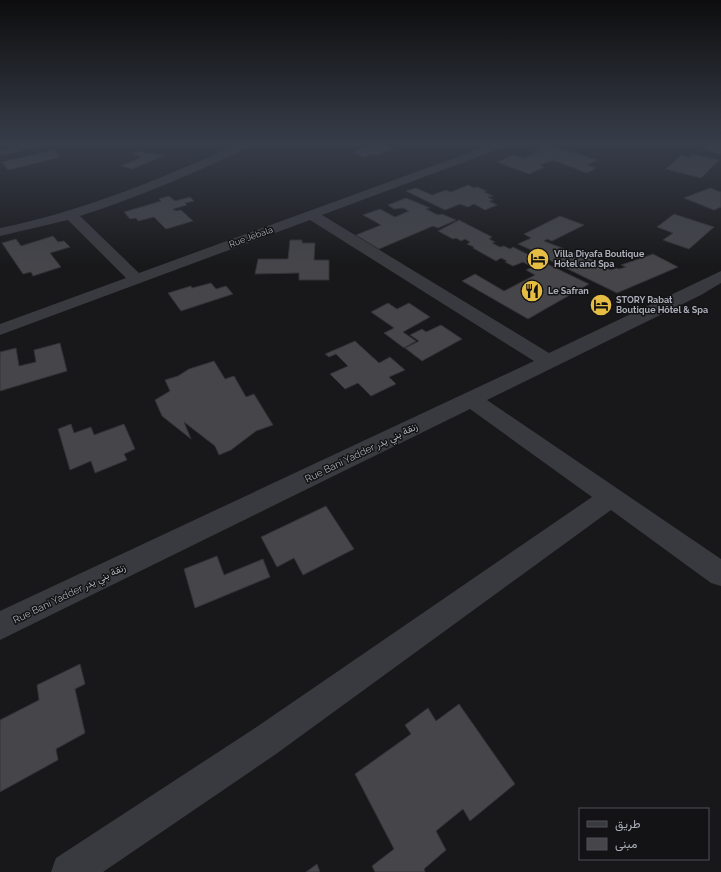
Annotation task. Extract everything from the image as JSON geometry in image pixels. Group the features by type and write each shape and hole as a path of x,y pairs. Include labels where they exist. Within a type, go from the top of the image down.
{"street":[{"path":"0,232 71,215 150,185"},
{"name":"Rue Jebala","path":"0,330 394,185"},
{"path":"71,215 136,279"},
{"path":"312,215 548,361"},
{"name":"Rue Bani Yadder زنقة بني يدر","path":"0,626 695,291 721,276"},
{"path":"471,399 721,574"},
{"path":"70,872 264,742 611,497"}],"building":[{"path":"468,185 487,191 484,192 493,196 488,197 493,200 489,201 497,205 485,210 474,204 468,207 460,204 445,210 406,191 416,188 432,195 446,190 451,192"},
{"path":"710,188 721,192 721,207 714,210 684,198"},
{"path":"169,196 175,201 190,197 194,201 185,203 187,205 173,209 176,211 181,210 193,221 166,229 154,217 138,221 136,218 130,219 124,212 161,201 159,199"},
{"path":"406,198 430,208 426,209 438,215 442,214 456,220 438,228 433,226 379,249 356,235 381,225 363,215 380,209 395,217 409,211 403,208 394,209 388,205"},
{"path":"674,214 714,227 689,249 663,240 673,233 657,227"},
{"path":"560,216 584,225 552,241 547,239 544,241 593,260 591,262 611,270 616,268 619,269 626,267 621,265 653,254 678,267 617,293 545,258 541,261 534,258 540,254 518,244 531,238 524,234"},
{"path":"459,220 492,237 489,239 495,242 492,243 500,247 504,246 510,249 513,247 543,262 532,267 523,262 513,266 501,258 496,261 467,244 470,242 465,239 461,241 456,238 453,239 438,231"},
{"path":"53,236 58,242 64,241 70,247 50,253 61,267 33,276 31,272 23,274 2,243 16,239 21,246"},
{"path":"290,240 302,240 302,243 315,243 314,260 329,260 329,280 299,280 299,273 255,274 258,259 288,259"},
{"path":"543,262 589,284 528,319 462,281 475,274 504,291 535,275 526,270"},
{"path":"211,283 216,289 226,286 233,294 181,311 168,293 191,286 192,288"},
{"path":"388,303 397,309 409,303 430,317 403,332 416,341 404,348 384,333 394,328 371,312"},
{"path":"441,325 462,339 422,361 405,348 419,341 410,335 422,329 426,332"},
{"path":"355,341 379,363 390,357 405,370 389,377 396,384 371,396 358,383 345,389 330,374 348,366 336,354 329,357 325,354"},
{"path":"60,343 67,371 0,391 0,352 16,348 19,366 36,362 34,350"},
{"path":"214,361 225,379 234,376 246,397 254,394 273,425 256,431 231,450 219,455 215,446 184,422 191,439 162,416 155,400 170,391 165,380 178,376 189,369"},
{"path":"71,424 74,433 91,427 94,435 124,424 135,449 124,454 127,460 95,473 91,461 70,470 58,429"},
{"path":"326,506 354,549 303,575 294,558 277,567 261,537"},
{"path":"217,556 224,575 263,559 270,577 195,608 184,569"},
{"path":"80,664 85,684 75,689 85,733 56,749 58,760 0,792 0,720 39,700 37,685"},
{"path":"459,704 515,784 470,821 463,809 436,831 446,850 424,869 425,872 375,872 372,866 394,849 355,774 411,734 405,725 428,708 436,721"},
{"path":"317,864 320,872 306,872"}],"place":[{"name":"Villa Diyafa Boutique Hotel and Spa","path":"538,259"},
{"name":"Le Safran","path":"532,291"},
{"name":"STORY Rabat Boutique Hôtel & Spa","path":"601,305"}]}
